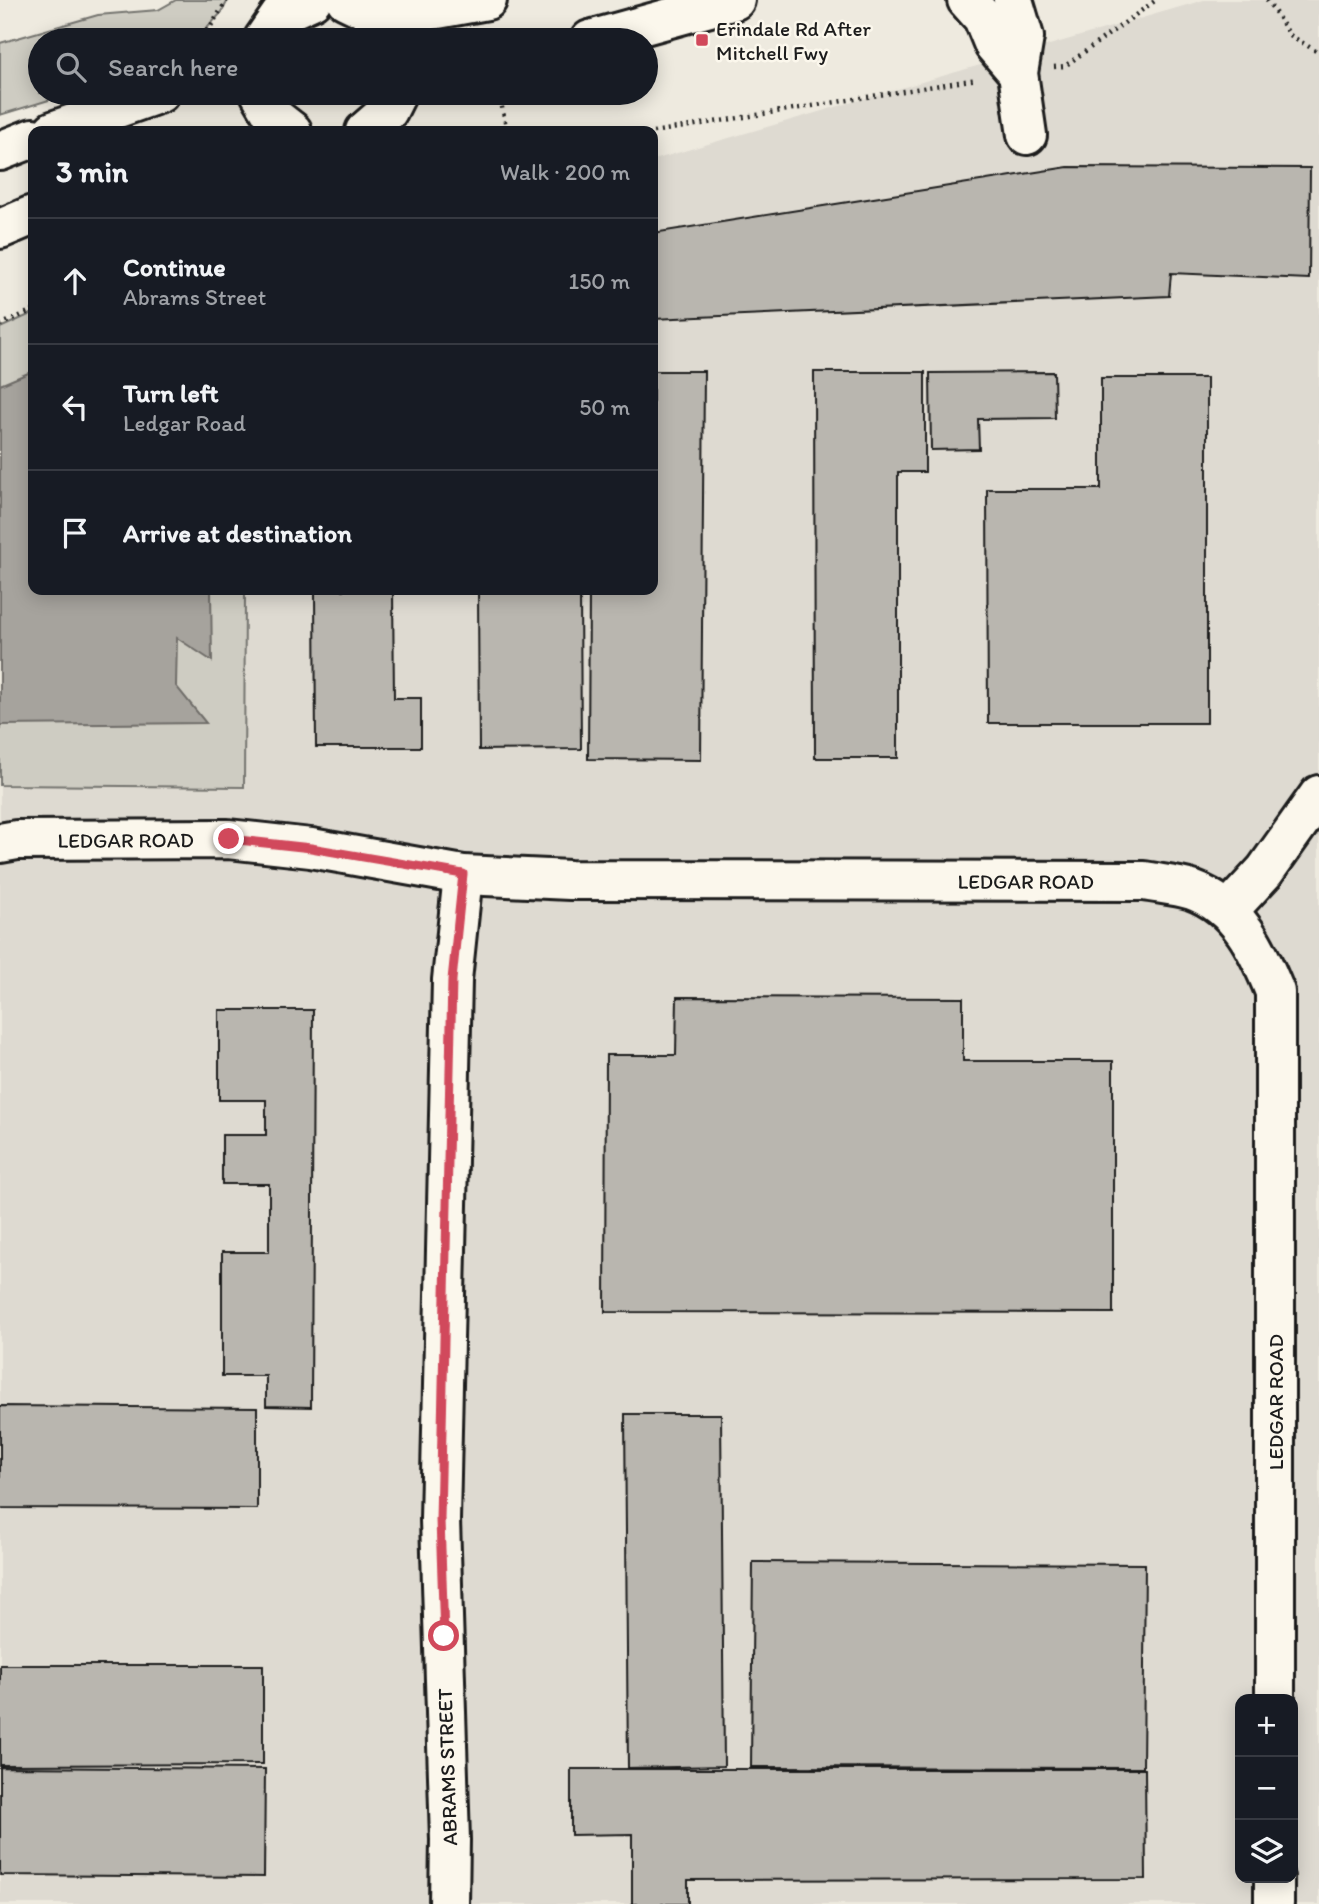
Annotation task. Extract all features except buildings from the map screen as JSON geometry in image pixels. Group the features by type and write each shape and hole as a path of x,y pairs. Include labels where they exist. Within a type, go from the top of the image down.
{"street":[{"path":"267,23 312,0"},
{"path":"365,11 415,13 487,0"},
{"path":"634,28 735,0"},
{"path":"967,0 984,18 994,45 1018,73"},
{"path":"1013,0 1024,37 1018,73 1027,135"},
{"path":"67,126 126,105"},
{"path":"267,105 274,117 286,126"},
{"path":"383,112 400,105"},
{"path":"0,151 28,140"},
{"path":"0,229 28,217"},
{"path":"1228,911 1265,871 1319,795"},
{"name":"LEDGAR ROAD","path":"6,840 229,839 311,848 463,874 583,880 1144,881 1193,890 1228,911 1255,945 1275,992 1275,1694"},
{"name":"ABRAMS STREET","path":"449,1904 450,1840 440,1520 452,980 463,874"},
{"path":"1274,1883 1274,1904"}],"path":[{"path":"209,28 228,0"},
{"path":"658,131 1065,66 1156,0"},
{"path":"1267,0 1290,35 1319,53"},
{"path":"502,105 506,126"},
{"path":"0,325 28,312"}],"shaded area":[{"path":"176,0 228,0 222,12 207,28 52,28 98,15 158,10"},
{"path":"1204,0 1319,0 1319,1904 0,1904 0,381 28,558 28,595 658,595 658,159"},
{"path":"28,35 28,105 33,105 0,115 0,43"},
{"path":"28,315 28,595 245,595 244,787 0,785 0,328"},
{"path":"28,373 28,595 211,595 212,661 177,638 176,686 206,723 0,725 0,385"}],"place":[{"name":"Erindale Rd After Mitchell Fwy","path":"702,40"}],"route":[{"path":"229,839 311,848 463,874 452,980 440,1520 444,1636"}]}
